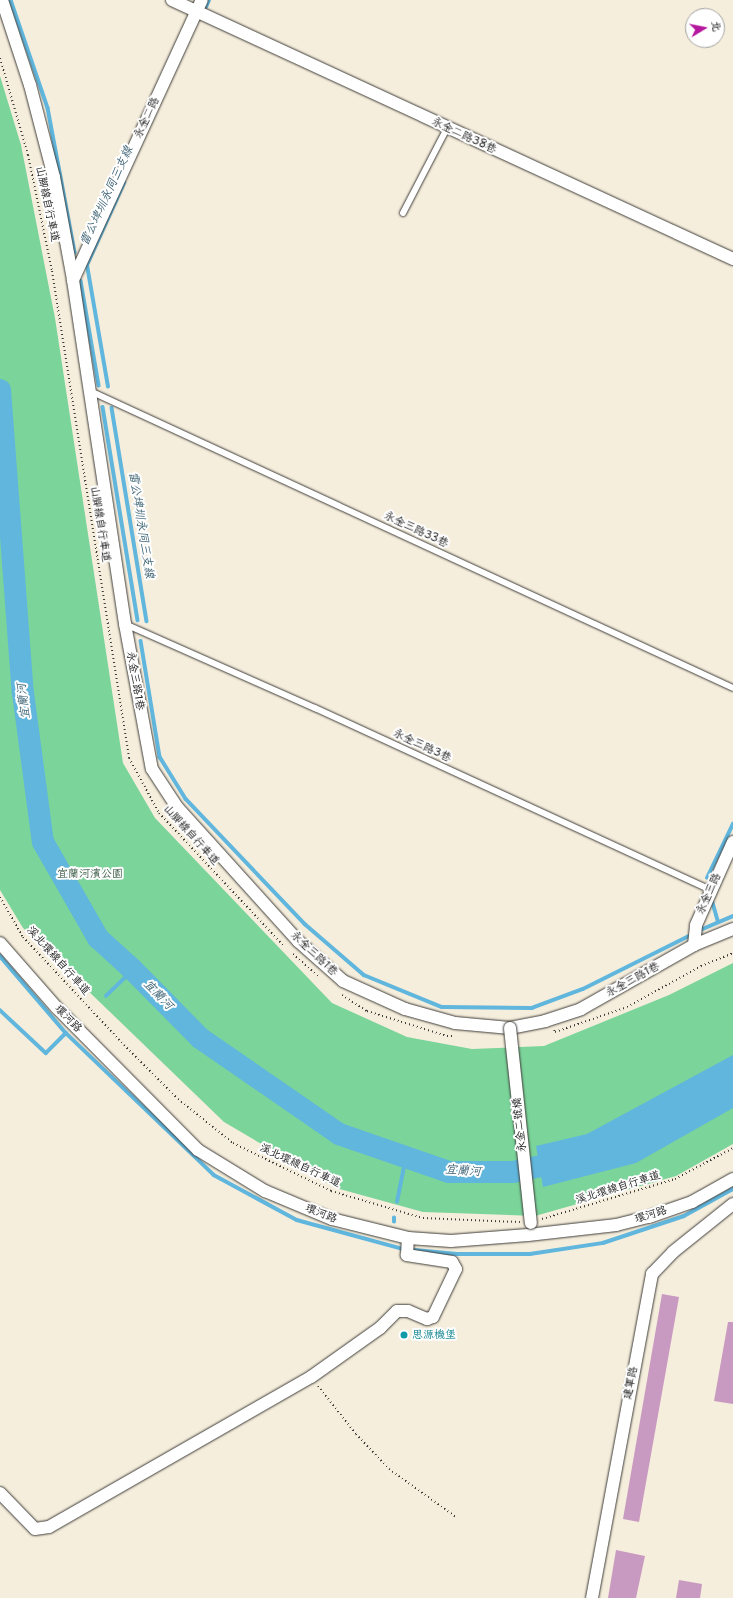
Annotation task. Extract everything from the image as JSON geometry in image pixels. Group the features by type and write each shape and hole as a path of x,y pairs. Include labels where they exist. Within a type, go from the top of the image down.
{"street":[{"name":"永金三路1巷","path":"2,0 30,85 54,177 73,280 125,624 152,769 177,807 298,941 343,981 405,1009 455,1023 510,1028 545,1021 581,1009 694,945 733,929"},
{"name":"永金二路38巷","path":"172,0 733,259"},
{"name":"永金二路","path":"73,280 202,0"},
{"name":"永金三路","path":"694,945 696,925 710,890 733,842"},
{"name":"環河路","path":"0,943 57,1008 198,1150 265,1191 332,1220 408,1238 451,1241 528,1235 616,1225 649,1217 692,1202 733,1179"},
{"name":"永金二號橋","path":"510,1028 530,1223 528,1235"},
{"name":"建軍路","path":"592,1598 652,1274 673,1252 733,1204"},
{"path":"0,1493 34,1529 49,1528 311,1377 380,1328 397,1311 408,1310 427,1319 436,1314 456,1269 452,1262 407,1256 408,1238"}],"lane":[{"path":"403,213 447,128"},
{"name":"永金三路33巷","path":"89,390 733,688"},
{"name":"永金三路3巷","path":"125,624 315,708 710,890"}],"path":[{"name":"山腳線自行車道","path":"0,58 28,155 52,271 129,758 159,813 269,930 319,977"},
{"name":"溪北環線自行車道","path":"0,897 23,936 124,1045 178,1099 232,1143 331,1191 423,1218 530,1223 675,1179 733,1148"},
{"path":"551,1024 556,1032 627,1007 701,966 733,953"},
{"path":"335,991 368,1011 447,1036 461,1036"},
{"path":"311,1377 356,1434 389,1468 456,1517"}],"green space":[{"name":"宜蘭河濱公園","path":"0,76 21,145 55,318 123,763 155,818 332,1003 407,1037 472,1049 544,1046 669,995 733,963 733,1144 676,1176 535,1216 423,1212 336,1188 224,1122 23,928 0,890"}],"water":[{"path":"733,1055 733,1108 636,1163 543,1187 536,1146 587,1134"}],"building":[{"path":"662,1294 679,1297 639,1522 623,1519"},
{"path":"728,1322 733,1322 733,1404 714,1401"},
{"path":"616,1550 645,1556 636,1598 608,1598"},
{"path":"679,1580 702,1584 700,1598 676,1598"}],"waterway":[{"path":"11,0 48,108 75,252"},
{"name":"雷公埤圳永同三支線","path":"206,7 209,0"},
{"name":"雷公埤圳永同三支線","path":"108,387 87,265 124,183"},
{"path":"81,281 99,385"},
{"name":"宜蘭河","path":"0,390 23,693 43,842 98,938 133,970 200,1038 339,1134 449,1172 513,1172 569,1160"},
{"path":"103,407 138,620"},
{"name":"雷公埤圳永同三支線","path":"112,408 147,621"},
{"path":"141,641 160,757 186,799 305,924 364,975 442,1007 532,1008 583,989 693,934"},
{"path":"707,878 733,824"},
{"path":"713,903 718,921"},
{"path":"698,931 733,916"},
{"path":"0,956 66,1033 214,1175 297,1220 403,1249"},
{"path":"106,996 133,970"},
{"path":"0,1010 46,1053 66,1033"},
{"path":"397,1202 406,1157"},
{"path":"415,1250 457,1254 530,1254 603,1243 684,1216 733,1189"}],"place":[{"name":"思源機堡","path":"404,1335"}]}
